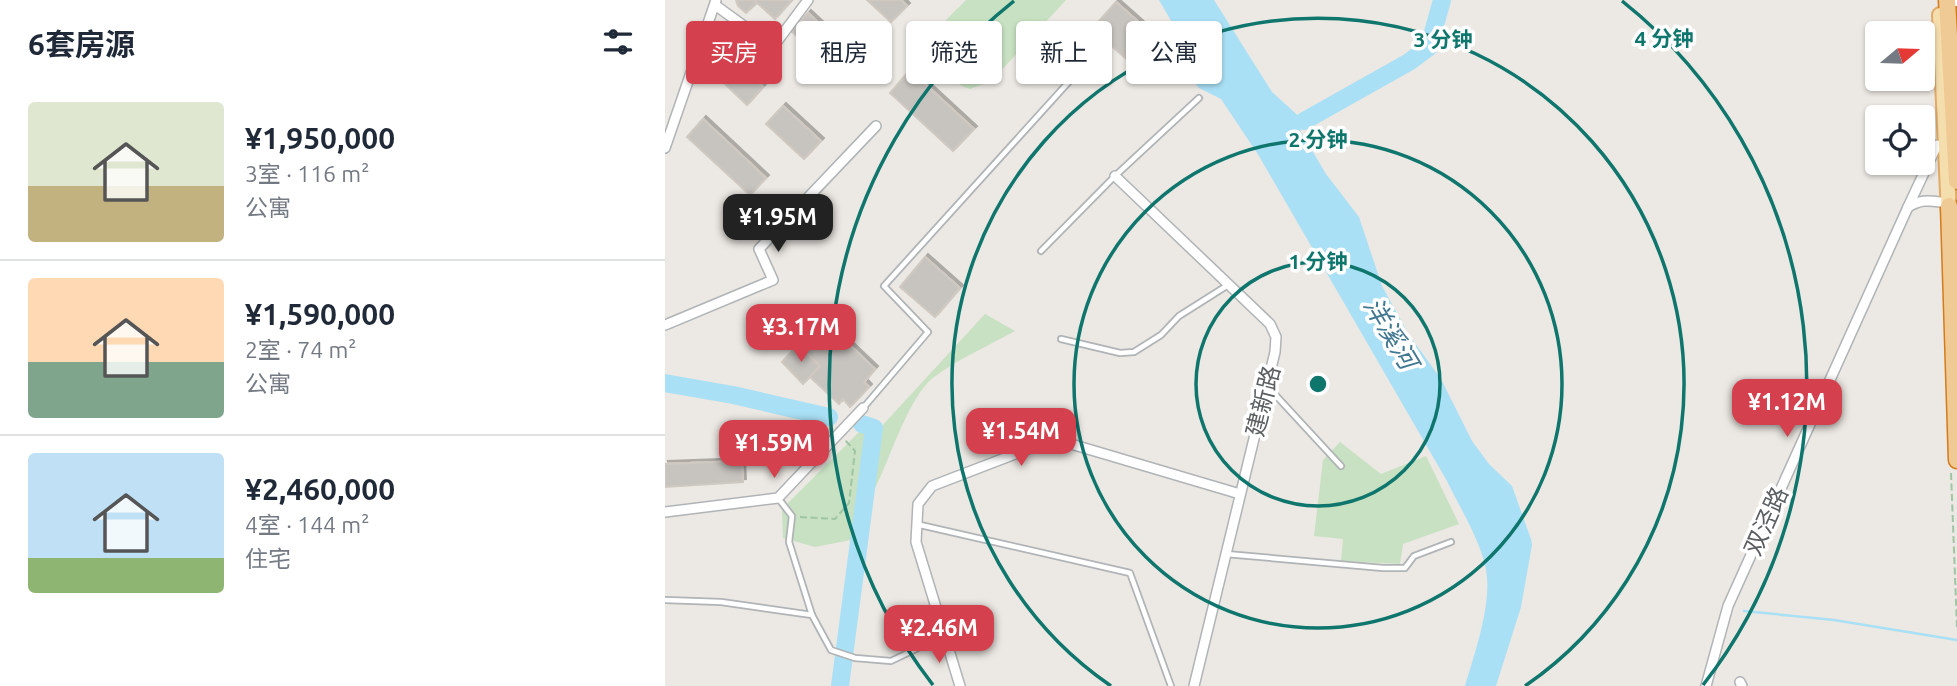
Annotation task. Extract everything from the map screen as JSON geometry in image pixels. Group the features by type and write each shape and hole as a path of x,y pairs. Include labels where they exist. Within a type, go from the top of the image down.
{"highway":[{"path":"1947,0 1957,181"},
{"path":"1944,204 1957,460"}],"main road":[{"path":"1940,0 1944,204 1957,362"}],"street":[{"path":"665,148 715,2 773,47 808,0"},
{"path":"665,325 773,280 759,249 876,126"},
{"name":"双泾路","path":"1706,686 1728,606 1937,145"},
{"name":"建新路","path":"1115,176 1270,324 1276,337 1275,352 1194,686"},
{"path":"1908,207 1917,201 1927,200 1944,204"},
{"path":"665,512 778,498 863,408"},
{"path":"960,686 916,542 918,504 932,486 1054,439 1240,494"}],"lane":[{"path":"863,408 927,332 884,286 1067,84"},
{"path":"1041,251 1199,97"},
{"path":"1061,339 1121,353 1134,352 1161,335 1179,316 1228,285"},
{"path":"1267,386 1341,467"},
{"path":"778,498 792,516 789,542 811,615 831,650 855,658 891,661 989,614"},
{"path":"916,523 1130,573 1171,686"},
{"path":"1225,554 1405,568 1414,556 1451,542"},
{"path":"665,600 721,602 811,615"}],"path":[{"path":"792,516 835,519 849,503 855,451 839,434"}],"green space":[{"path":"966,0 1066,0 1047,21 1016,21 1016,54 1002,70 1002,21 946,21"},
{"path":"959,84 984,84 970,89"},
{"path":"985,314 1015,331 953,364 925,386 907,414 873,492 880,428"},
{"path":"862,429 869,431 856,539 815,547 783,538 782,509"},
{"path":"1340,442 1381,474 1426,456 1459,524 1403,544 1400,564 1341,561 1343,539 1314,536 1323,460"}],"water":[{"name":"洋溪河","path":"1159,0 1214,0 1272,92 1304,121 1305,126 1300,130 1326,174 1359,217 1382,286 1409,335 1441,379 1472,441 1489,464 1512,486 1532,545 1521,607 1496,686 1465,686 1478,642 1487,593 1485,565 1468,522 1259,156 1221,99 1196,84 1222,84 1222,21 1171,21"}],"building":[{"path":"736,0 754,0 757,3 746,13"},
{"path":"754,0 790,0 791,1 775,19"},
{"path":"867,0 901,0 907,6 890,21"},
{"path":"1116,2 1137,21 1126,21 1126,59 1112,46 1112,21 1099,21"},
{"path":"808,13 817,21 800,21"},
{"path":"906,75 906,84 925,84 974,129 953,151 890,93"},
{"path":"725,84 760,84 763,87 747,105"},
{"path":"783,106 821,141 804,159 766,124"},
{"path":"703,119 766,178 750,195 687,137"},
{"path":"925,257 960,288 935,317 900,287"},
{"path":"833,329 875,369 864,382 869,387 850,407 843,399 839,404 810,377 820,366 805,351 817,337 822,341"},
{"path":"798,345 820,366 803,384 782,362"},
{"path":"742,461 743,482 665,487 665,464"}],"waterway":[{"path":"1304,121 1409,62 1429,47 1442,0"},
{"path":"665,383 829,417"},
{"path":"840,686 874,428 862,424"},
{"path":"1744,611 1834,620 1957,640"}]}
